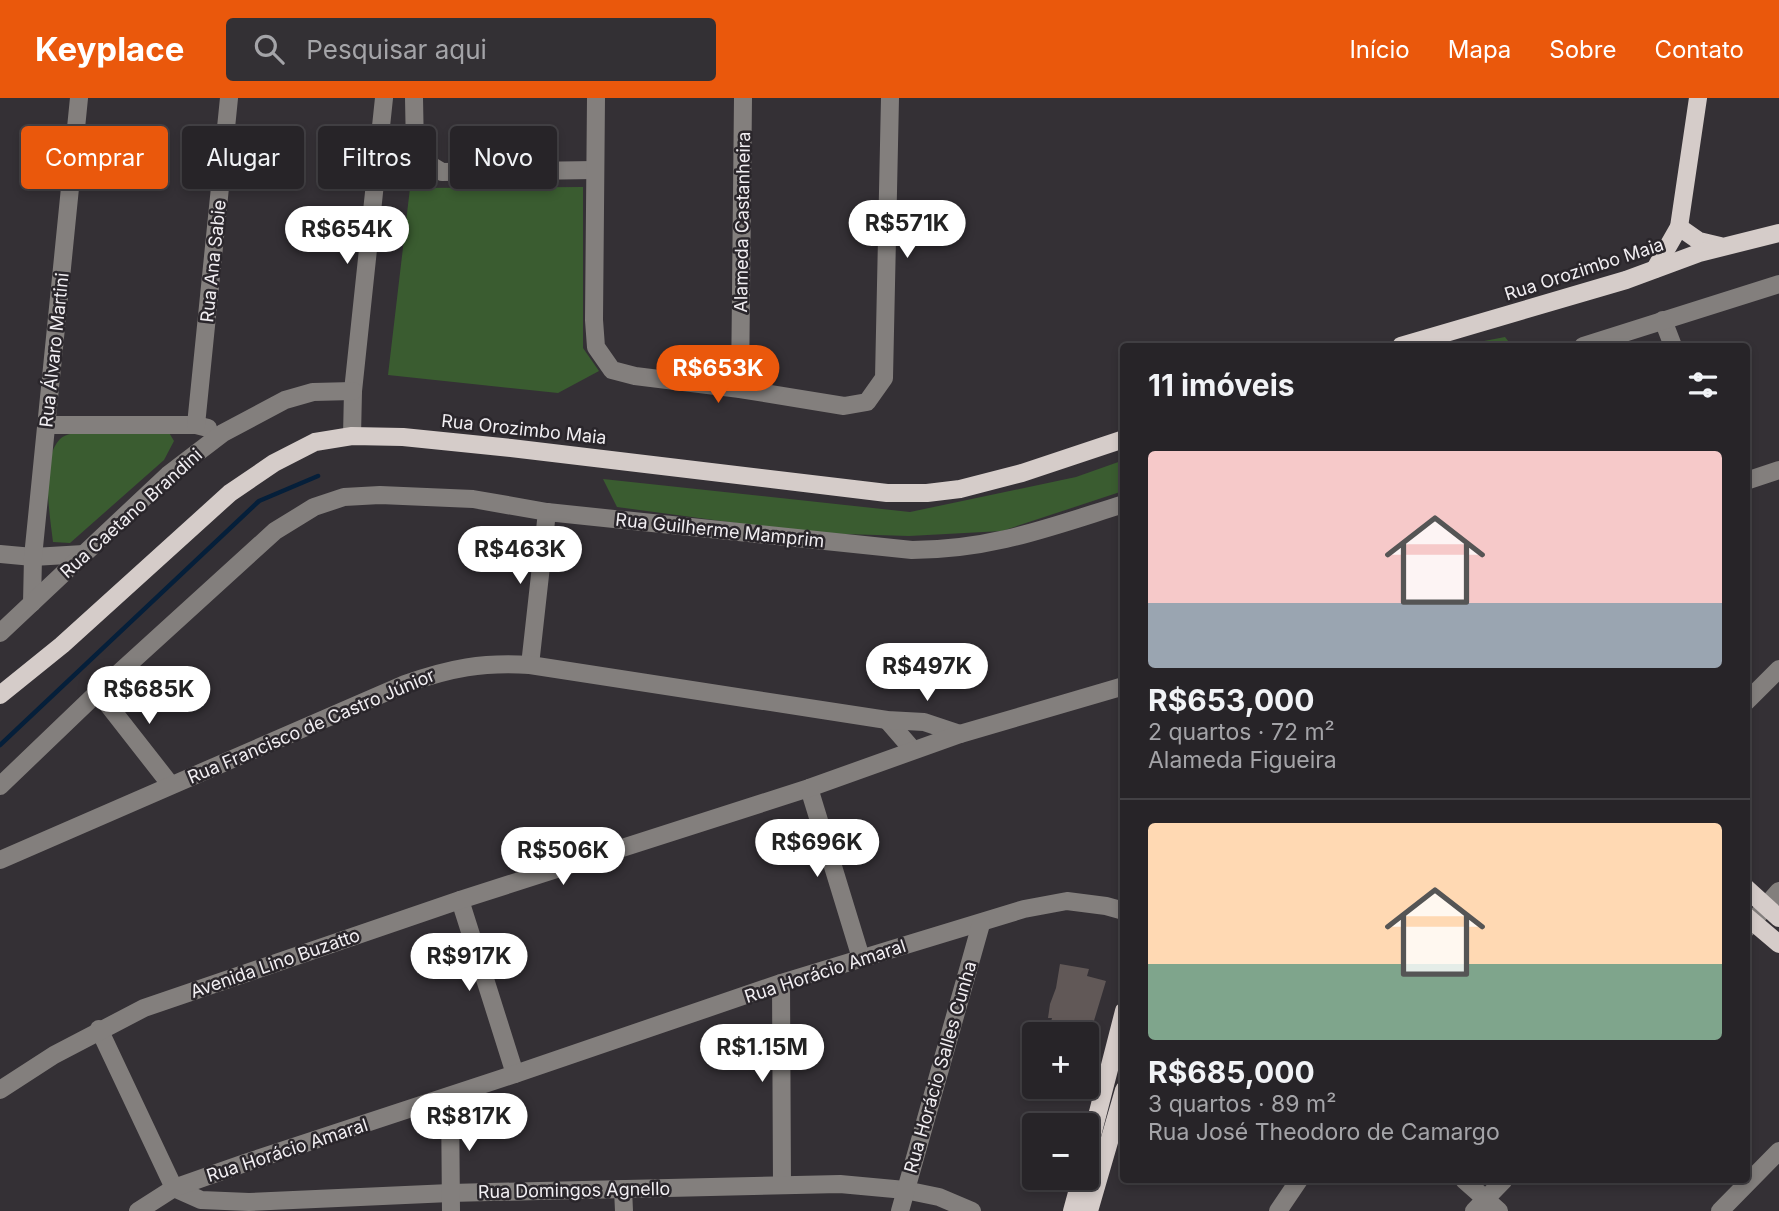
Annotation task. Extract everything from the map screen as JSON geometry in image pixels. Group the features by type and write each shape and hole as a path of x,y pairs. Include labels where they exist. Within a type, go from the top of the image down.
{"main road":[{"path":"1655,269 1679,228 1698,98"},
{"path":"1679,228 1699,241 1723,247"},
{"name":"Rua Orozimbo Maia","path":"1412,343 1542,306 1699,253 1779,233"},
{"name":"Rua Orozimbo Maia","path":"0,695 62,645 230,493 299,449 315,442 352,436 403,437 887,494 928,494 961,489 1022,473 1120,440"},
{"path":"1750,892 1772,912"},
{"path":"1750,924 1779,944"},
{"path":"1098,1113 1120,1027"},
{"path":"1089,1211 1120,1104"},
{"path":"1072,1211 1078,1190"}],"street":[{"name":"Rua Álvaro Martini","path":"32,603 33,557 79,98"},
{"name":"Rua Ana Sabie","path":"196,425 229,98"},
{"path":"352,436 353,390 384,98"},
{"path":"414,98 415,150 427,163 442,172 595,170"},
{"path":"596,98 594,320 596,347 603,360 612,370 635,376 844,406 867,402 884,378 890,98"},
{"name":"Alameda Castanheira","path":"740,389 743,98"},
{"path":"1592,343 1779,285"},
{"path":"1663,320 1672,343"},
{"name":"Rua Caetano Brandini","path":"0,633 168,475 223,433 285,400 313,392 353,390"},
{"path":"47,425 196,425 223,433"},
{"path":"1750,480 1779,470"},
{"name":"Rua Guilherme Mamprim","path":"0,786 275,530 314,507 344,498 394,495 473,499 547,512 912,551 947,550 1016,538 1120,505"},
{"path":"530,665 547,512"},
{"path":"0,554 33,557 84,554"},
{"name":"Rua Francisco de Castro Júnior","path":"0,860 405,684 447,670 495,663 530,665 887,720 924,722 960,733"},
{"path":"1750,698 1779,668"},
{"name":"Avenida Lino Buzatto","path":"0,1090 54,1055 144,1008 460,900 809,788 960,733 1120,686"},
{"path":"98,692 170,784"},
{"path":"887,720 913,750"},
{"path":"809,788 861,958"},
{"path":"1750,923 1772,912 1779,891"},
{"path":"460,900 515,1074"},
{"name":"Rua Horácio Amaral","path":"138,1211 174,1188 861,958 1024,909 1067,901 1120,910"},
{"name":"Rua Horácio Salles Cunha","path":"900,1211 981,923"},
{"path":"781,983 782,1185"},
{"path":"99,1030 174,1188"},
{"path":"450,1096 451,1211"},
{"path":"1750,1180 1779,1151"},
{"path":"1278,1211 1297,1183"},
{"path":"1466,1183 1486,1207 1502,1183"},
{"path":"1720,1211 1748,1183"},
{"name":"Rua Domingos Agnello","path":"174,1188 201,1200 285,1206 450,1192 840,1184 905,1190 939,1197 972,1211"},
{"path":"623,1189 624,1211"}],"green space":[{"path":"583,187 583,348 599,371 558,393 388,375 410,189"},
{"path":"1505,337 1510,343 1474,343"},
{"path":"85,430 168,431 174,441 164,460 70,543 53,542 48,488 50,460 60,439"},
{"path":"1120,461 1120,492 1002,531 909,536 811,533 617,507 603,479 910,512 1076,477"}],"building":[{"path":"1060,964 1089,969 1087,976 1106,981 1094,1022 1051,1022 1052,1018 1048,1018 1050,1004"}],"waterway":[{"path":"0,745 259,501 318,476"}]}
